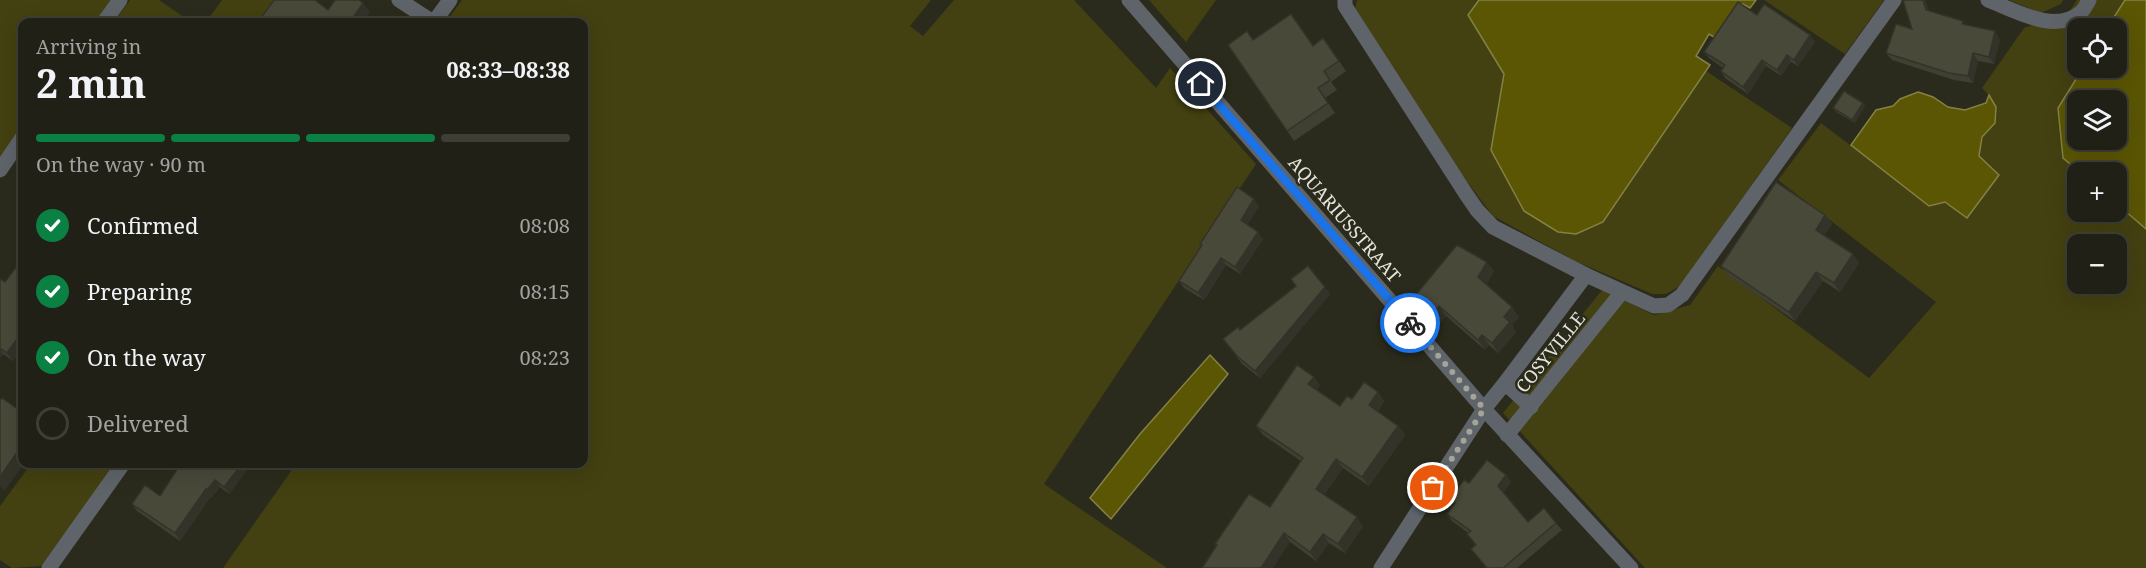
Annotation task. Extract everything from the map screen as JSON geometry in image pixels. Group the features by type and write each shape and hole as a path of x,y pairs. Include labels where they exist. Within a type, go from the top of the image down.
{"street":[{"path":"107,18 120,0"},
{"path":"399,0 428,18"},
{"path":"437,18 450,0"},
{"name":"AQUARIUSSTRAAT","path":"1129,0 1484,409 1631,568"},
{"path":"1345,0 1345,6 1351,16 1466,194 1486,221 1493,227 1586,276 1654,306 1668,304 1682,295 1894,0"},
{"path":"1988,0 2056,22 2081,12 2089,0"},
{"path":"0,170 18,144"},
{"name":"COSYVILLE","path":"1382,568 1484,409 1586,276"},
{"name":"COSYVILLE","path":"1507,435 1623,292"},
{"path":"1505,383 1531,407"},
{"path":"49,568 120,468"}],"shaded area":[{"path":"0,0 113,0 100,18 18,18 18,133 0,159"},
{"path":"130,0 159,0 185,18 117,18"},
{"path":"222,0 283,0 270,18 209,18"},
{"path":"462,0 931,0 910,26 923,36 954,0 1074,0 1156,88 1170,68 1256,164 1044,484 1167,568 223,568 293,468 588,468 588,18 449,18"},
{"path":"1149,0 1216,0 1186,42"},
{"path":"1357,0 1479,0 1468,16 1504,74 1491,150 1603,221 1706,71 1792,128 1680,286 1666,294 1652,294 1575,261 1493,216 1445,152 1355,8"},
{"path":"1479,0 1756,0 1750,8 1743,4 1730,23 1724,43 1709,34 1696,56 1710,65 1603,222 1576,234 1558,232 1524,211 1491,150 1504,74 1468,15"},
{"path":"1764,0 1884,0 1845,54"},
{"path":"2009,0 2063,0 2061,4 2041,13"},
{"path":"2077,0 2125,0 2113,18 2067,18 2067,78 2077,78 2067,90 2058,108 2063,158 2068,162 2067,222 2127,222 2127,213 2146,229 2146,568 1645,568 1503,413 1602,290 1654,315 1690,305 1718,266 1869,378 1936,302 1778,180 1821,123 1929,205 1979,156 1982,137 1988,132 1996,107 1982,88 2024,28 2068,13"},
{"path":"2125,0 2146,0 2146,229 2127,213 2127,162 2068,162 2063,158 2058,108 2067,94 2067,150 2127,150 2127,90 2069,90 2077,78 2127,78 2127,18 2113,18"},
{"path":"1918,92 1933,97 1948,107 1965,110 1986,103 1989,95 1996,107 1995,123 1982,137 1979,156 1999,175 1967,218 1945,202 1929,206 1851,145 1876,110 1893,106 1900,99"},
{"path":"1210,355 1228,374 1111,519 1090,498 1140,434"},
{"path":"28,468 106,468 110,471 41,566 12,568 0,560 0,506"}],"building":[{"path":"274,0 315,0 328,10 335,0 359,0 363,3 353,18 261,18"},
{"path":"1903,0 1923,0 1926,10 1963,21 1962,24 1995,31 1989,57 1973,53 1968,76 1949,73 1886,53 1896,24 1912,29"},
{"path":"1738,2 1757,15 1764,4 1810,35 1794,60 1787,55 1777,70 1762,60 1743,87 1721,71 1725,65 1704,52"},
{"path":"1291,14 1313,46 1323,38 1339,61 1324,71 1330,80 1318,88 1328,103 1287,131 1228,45 1247,31 1253,40"},
{"path":"1844,91 1863,103 1852,120 1833,108"},
{"path":"1776,182 1825,215 1816,230 1853,254 1834,283 1816,272 1789,312 1721,266"},
{"path":"1237,187 1254,199 1241,220 1258,232 1235,267 1221,258 1198,293 1179,281"},
{"path":"1457,245 1487,262 1478,277 1512,307 1504,317 1510,322 1492,343 1482,335 1478,340 1439,306 1433,314 1414,297"},
{"path":"1308,266 1325,287 1255,371 1238,357 1223,339 1238,327 1240,330 1296,286 1291,279"},
{"path":"16,267 18,269 18,338 7,353 0,348 0,279 5,282"},
{"path":"1297,365 1314,377 1308,384 1340,406 1347,396 1352,399 1364,382 1378,392 1369,405 1398,426 1362,477 1336,459 1316,489 1357,517 1338,544 1323,534 1310,552 1284,533 1261,568 1202,568 1217,545 1215,544 1249,494 1270,507 1303,458 1256,426"},
{"path":"2,398 18,409 18,451 0,477 0,400"},
{"path":"1487,460 1506,475 1498,486 1528,522 1544,508 1556,523 1503,568 1487,568 1471,549 1476,545 1467,534 1471,531 1447,514 1455,503 1449,499 1464,480 1469,483"},
{"path":"178,468 239,468 224,487 215,480 206,489 175,533 132,504 145,485 160,496"}],"way so far":[{"path":"1410,323 1484,409 1433,488"}],"route":[{"path":"1201,84 1410,323"}]}
